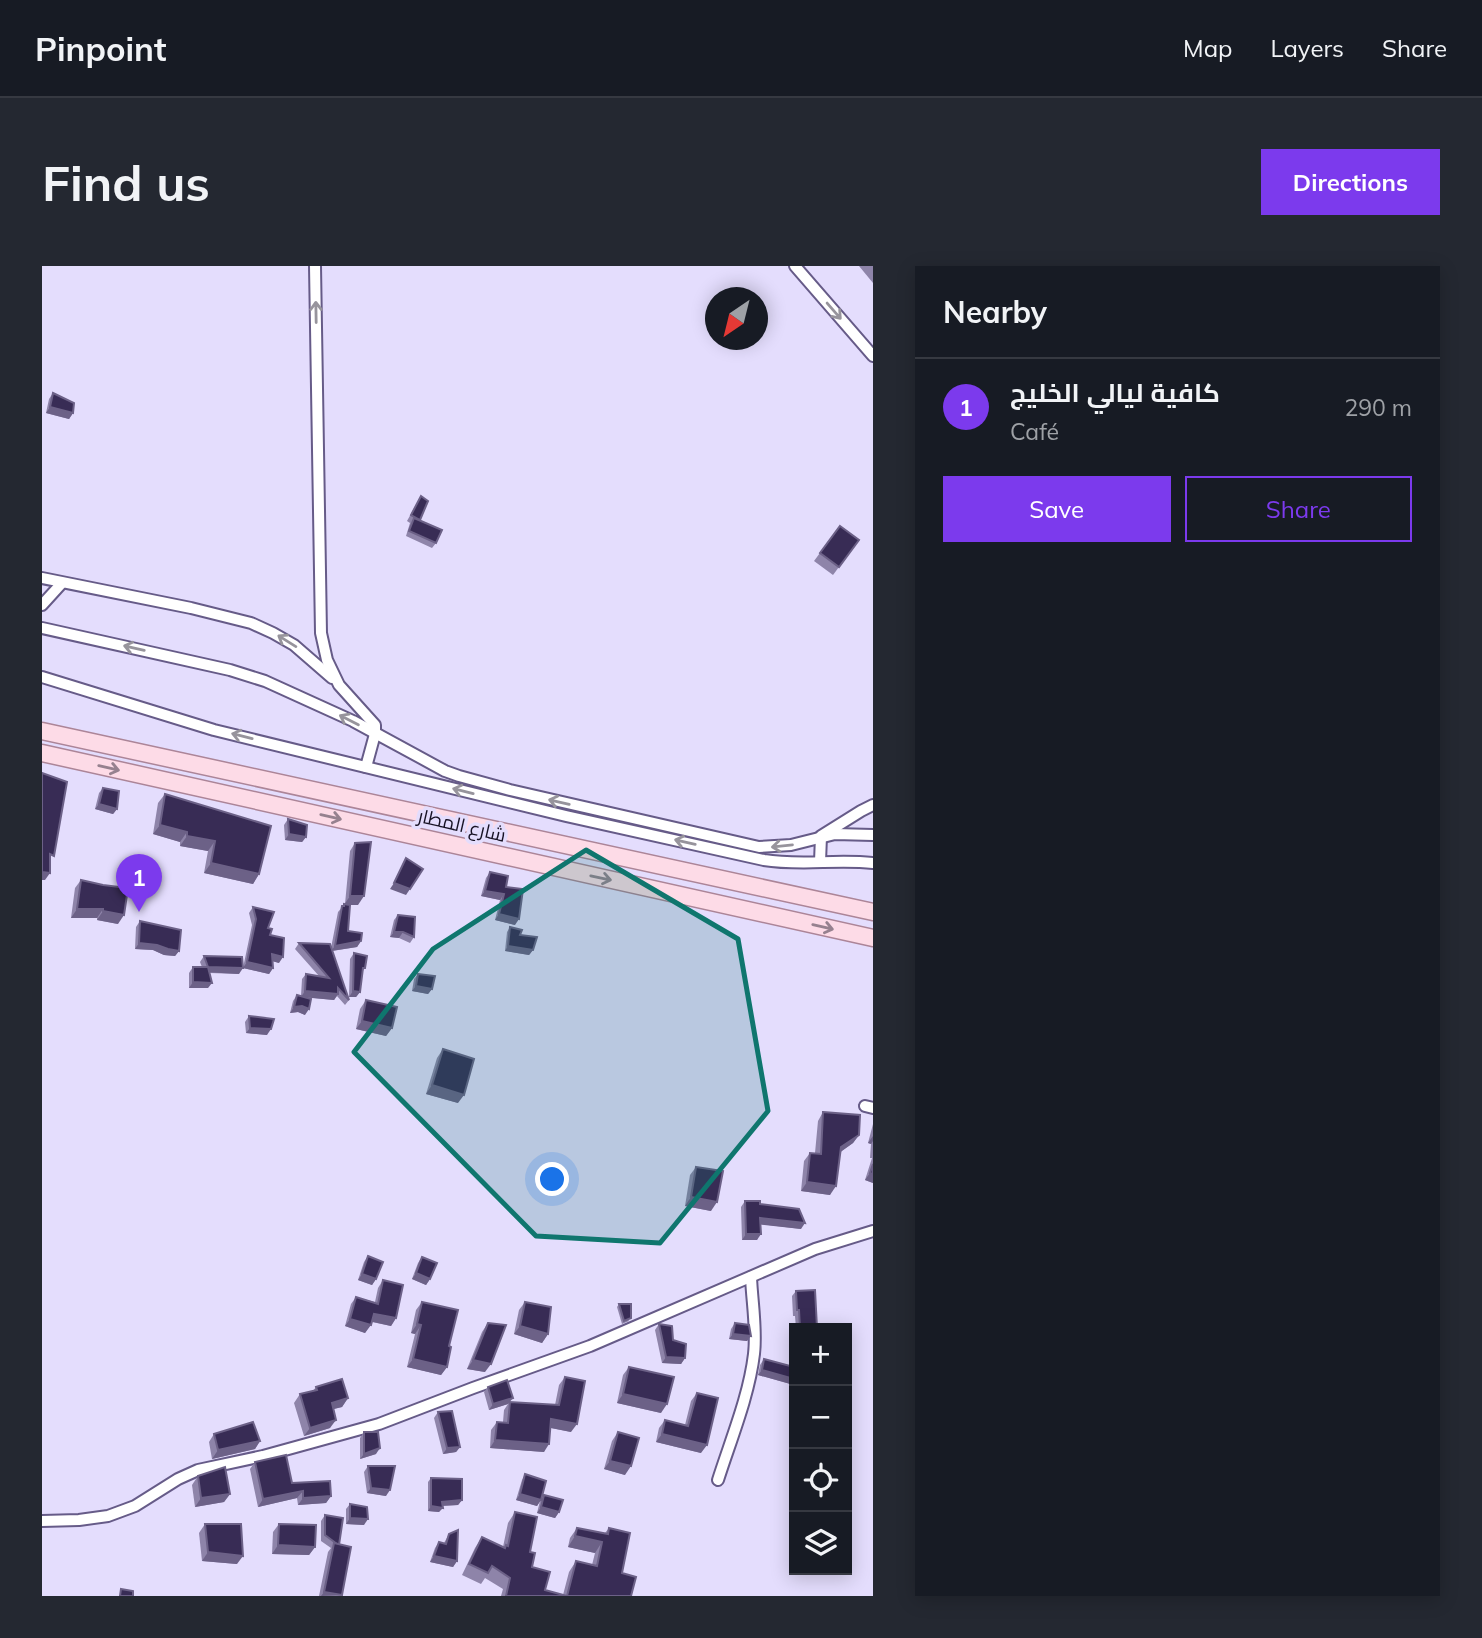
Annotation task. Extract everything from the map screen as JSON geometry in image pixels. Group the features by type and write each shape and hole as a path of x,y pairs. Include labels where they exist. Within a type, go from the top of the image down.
{"main road":[{"name":"شارع المطار","path":"42,731 873,912"},
{"name":"شارع المطار","path":"42,753 873,938"}],"street":[{"path":"315,266 321,634 327,660 340,685"},
{"path":"795,266 873,356"},
{"path":"42,578 251,623 294,645 340,685 373,721 376,730 366,767"},
{"path":"42,605 62,583"},
{"path":"42,628 242,673 287,690 353,721 454,775 510,790 746,845 791,845 835,834 873,835"},
{"path":"42,677 215,730 566,816 764,860 796,864 873,863"},
{"path":"821,836 873,805"},
{"path":"820,862 821,836"},
{"path":"42,1521 108,1516 135,1506 178,1479 198,1470 263,1456 379,1424 590,1346 832,1242 873,1231"},
{"path":"718,1480 747,1389 754,1354 751,1277"}],"highlighted area":[{"path":"586,850 738,939 768,1111 660,1243 536,1236 354,1052 433,949"}],"building":[{"path":"53,393 74,403 73,413 50,407"},
{"path":"421,496 428,501 420,520 411,515"},
{"path":"414,518 442,530 436,543 409,531"},
{"path":"840,526 859,540 839,567 820,553"},
{"path":"42,773 67,782 54,856 50,854 50,873 42,872"},
{"path":"103,788 119,791 117,809 99,804"},
{"path":"165,794 271,826 259,874 211,863 215,841 187,836 187,832 160,825"},
{"path":"288,819 307,825 306,837 289,834"},
{"path":"371,842 364,896 350,896 355,843"},
{"path":"406,858 423,869 410,889 394,883"},
{"path":"490,872 508,876 506,887 523,889 519,919 499,914 504,894 485,891"},
{"path":"81,880 128,888 124,915 103,909 77,909"},
{"path":"350,905 348,931 362,933 361,941 335,946 342,906"},
{"path":"253,907 274,912 268,928 272,929 270,935 284,938 283,957 272,954 273,968 247,962 256,919"},
{"path":"398,915 415,917 414,937 403,932 394,932"},
{"path":"140,921 181,930 179,951 139,943"},
{"path":"510,927 522,930 520,935 537,937 533,950 508,946"},
{"path":"299,943 330,944 349,1000 338,988 338,994 305,991 306,974 329,978"},
{"path":"354,953 367,956 360,992 353,991"},
{"path":"204,956 242,957 243,968 208,967"},
{"path":"193,967 208,967 212,983 193,982"},
{"path":"418,974 435,976 432,989 416,986"},
{"path":"297,995 311,999 309,1009 294,1007"},
{"path":"366,1000 397,1007 392,1028 362,1021"},
{"path":"249,1016 274,1019 271,1029 250,1028"},
{"path":"443,1049 474,1059 464,1095 432,1085"},
{"path":"823,1112 860,1115 859,1135 841,1147 836,1186 807,1182 810,1153 821,1154"},
{"path":"696,1167 723,1171 717,1202 691,1197"},
{"path":"745,1201 760,1201 760,1204 799,1209 805,1223 760,1218 761,1234 746,1234"},
{"path":"368,1256 383,1262 376,1279 362,1274"},
{"path":"422,1257 437,1263 430,1279 416,1273"},
{"path":"383,1280 403,1285 396,1318 374,1314 371,1325 350,1319 356,1297 378,1304"},
{"path":"815,1290 817,1323 800,1323 796,1291"},
{"path":"422,1302 458,1310 447,1367 413,1359 421,1325 417,1324"},
{"path":"525,1302 551,1307 548,1334 520,1326"},
{"path":"619,1304 631,1304 631,1318 624,1321"},
{"path":"488,1323 506,1325 491,1364 473,1360"},
{"path":"735,1323 749,1325 751,1336 733,1334"},
{"path":"659,1324 672,1326 673,1340 686,1344 685,1358 666,1357"},
{"path":"764,1359 789,1366 789,1378 762,1370"},
{"path":"629,1367 674,1377 667,1404 623,1394"},
{"path":"565,1377 585,1381 577,1424 551,1419 549,1444 495,1440 497,1422 508,1423 510,1402 559,1405"},
{"path":"342,1379 348,1398 332,1403 336,1420 310,1428 300,1394"},
{"path":"507,1380 513,1398 493,1404 488,1387"},
{"path":"697,1393 718,1398 707,1445 662,1434 665,1420 688,1426"},
{"path":"452,1411 460,1447 447,1448 438,1412"},
{"path":"253,1422 260,1441 218,1450 214,1434"},
{"path":"364,1432 378,1432 380,1448 364,1454"},
{"path":"618,1432 639,1438 631,1466 610,1461"},
{"path":"286,1455 292,1483 330,1481 331,1496 303,1498 303,1491 263,1499 255,1462"},
{"path":"368,1466 395,1466 390,1490 371,1488"},
{"path":"225,1467 230,1494 201,1498 198,1476"},
{"path":"525,1474 546,1481 541,1500 520,1494"},
{"path":"431,1478 462,1479 462,1500 442,1502 443,1508 431,1506"},
{"path":"544,1495 563,1500 559,1512 541,1507"},
{"path":"350,1504 367,1507 368,1519 350,1518"},
{"path":"515,1512 537,1517 530,1552 535,1553 532,1567 550,1572 545,1590 567,1596 506,1596 510,1578 492,1566 488,1573 469,1564 482,1537 505,1548 508,1546"},
{"path":"325,1515 343,1518 339,1545 325,1535"},
{"path":"205,1524 241,1524 243,1556 208,1552"},
{"path":"279,1524 316,1525 315,1547 278,1545"},
{"path":"577,1528 608,1534 609,1528 630,1533 622,1573 636,1577 631,1596 567,1596 576,1561 597,1566 602,1542 575,1536"},
{"path":"458,1530 457,1561 434,1556 439,1542 446,1544 449,1534"},
{"path":"334,1543 351,1547 342,1595 324,1592"},
{"path":"121,1589 133,1591 133,1596 120,1596"}],"place":[{"name":"كافية ليالي الخليج","path":"139,912"}]}
